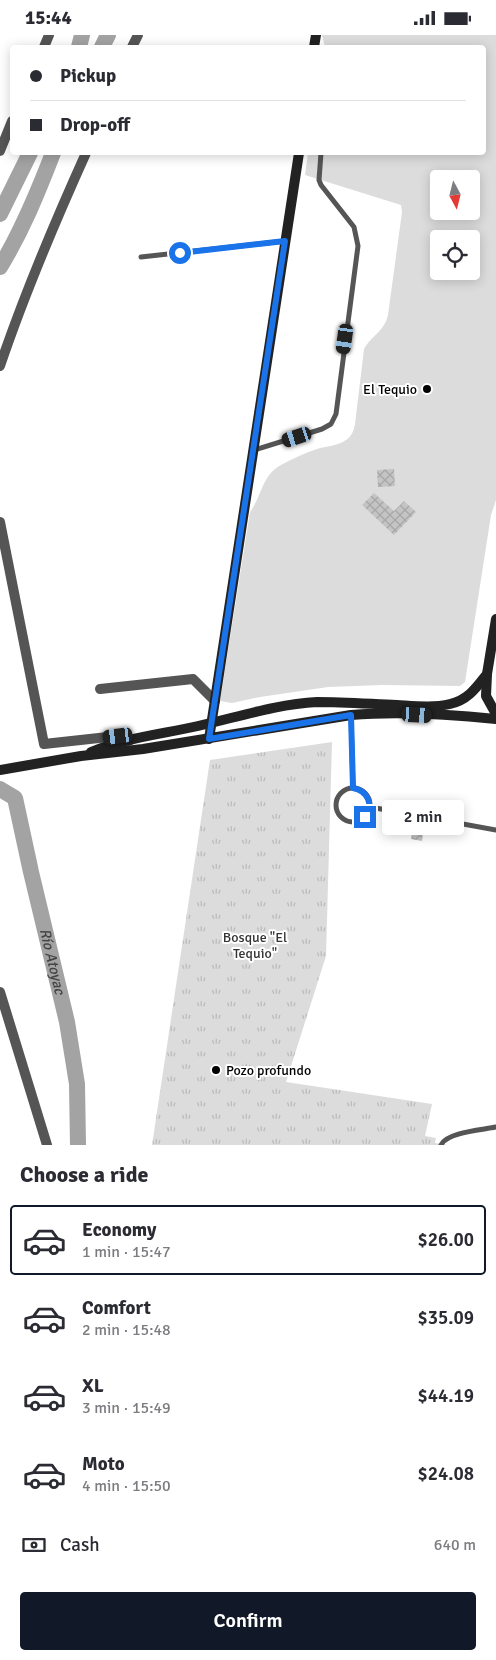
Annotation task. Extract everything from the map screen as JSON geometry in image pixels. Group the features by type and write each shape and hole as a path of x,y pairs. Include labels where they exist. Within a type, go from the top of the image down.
{"street":[{"path":"0,151 10,126"},
{"path":"0,366 24,297 51,230 85,155"},
{"path":"209,739 298,155"},
{"path":"0,522 44,744 118,736 128,741"},
{"path":"496,619 487,674 486,696 496,714"},
{"path":"81,756 101,748 211,723 262,709 316,702 437,707 460,701 471,695 487,674"},
{"path":"100,689 193,679 215,701"},
{"path":"0,770 81,756 209,739 351,715 385,713 496,719"},
{"path":"0,992 47,1145"}],"lane":[{"path":"254,450 322,429 331,424 336,414 358,246 354,227 321,185 319,180 321,155"},
{"path":"141,257 285,241"},
{"path":"351,715 353,788"},
{"path":"353,788 364,792 370,807 365,817 354,822 348,821 338,814 336,809 338,797 347,789 353,788"},
{"path":"370,807 496,830"},
{"path":"441,1145 445,1139 458,1134 496,1127"}],"green space":[{"name":"El Tequio","path":"322,35 496,35 496,500 491,515 465,682 460,686 382,685 328,687 232,703 220,701 250,512 266,480 275,469 308,452 343,442 353,431 364,349 384,326 388,315 402,212 401,205 305,175 308,155 486,155 486,45 324,45"},
{"name":"Bosque \"El Tequio\"","path":"332,742 326,956 286,1082 432,1104 425,1136 436,1138 435,1143 448,1145 152,1145 210,760"}],"building":[{"path":"394,469 395,486 378,487 377,470"},
{"path":"374,493 394,511 404,501 416,512 394,535 362,505"},
{"path":"414,822 424,824 422,841 411,839"}],"waterway":[{"name":"Río Atoyac","path":"80,45 82,35"},
{"path":"103,45 108,35"},
{"name":"Río Atoyac","path":"0,214 29,155"},
{"path":"0,267 29,211 52,155"},
{"name":"Río Atoyac","path":"0,789 15,798 67,1022 77,1084 78,1145"}],"place":[{"name":"El Tequio","path":"427,389"},
{"name":"Pozo profundo","path":"216,1070"}],"route":[{"path":"180,253 285,241 209,739 351,715 353,788 364,792 367,796 370,807 365,817"}]}
